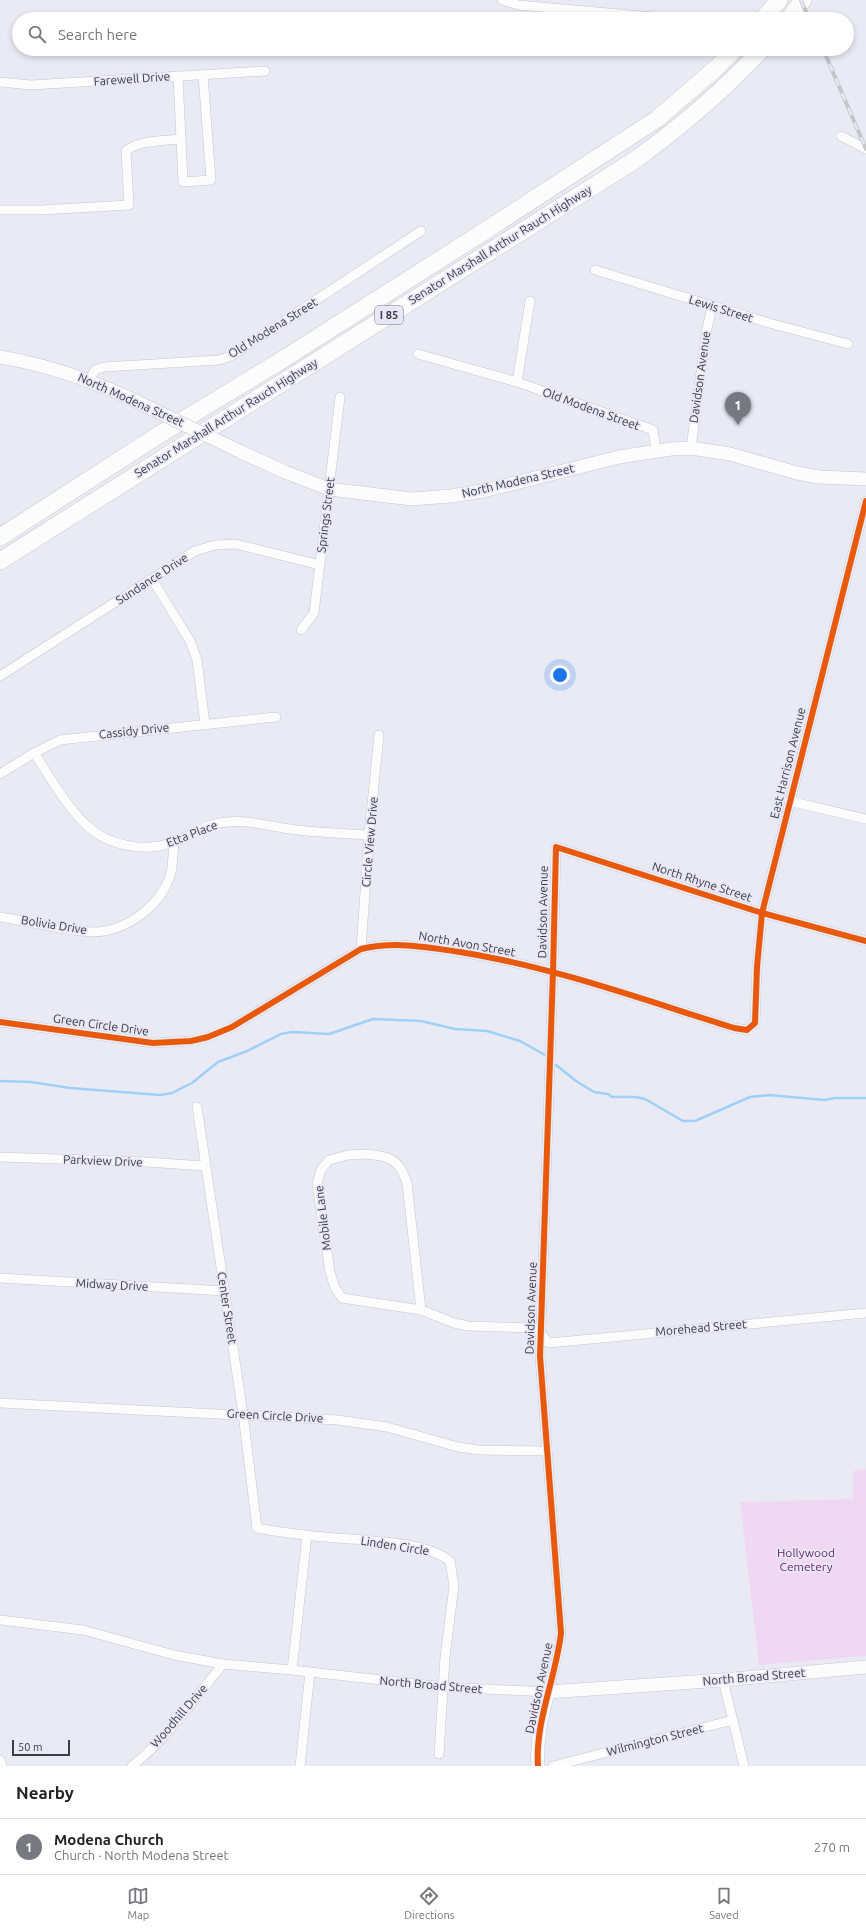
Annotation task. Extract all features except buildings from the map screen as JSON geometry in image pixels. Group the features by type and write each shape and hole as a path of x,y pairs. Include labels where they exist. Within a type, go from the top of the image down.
{"highway":[{"path":"756,12 765,0"},
{"path":"769,12 779,0"},
{"path":"794,12 803,0"},
{"path":"714,70 725,56"},
{"name":"Senator Marshall Arthur Rauch Highway","path":"0,537 165,431 282,360 498,223 657,119 728,56"},
{"name":"Senator Marshall Arthur Rauch Highway","path":"0,561 635,160 703,108 734,79 755,56"}],"street":[{"path":"502,0 518,5 597,12"},
{"name":"Farewell Drive","path":"0,82 31,85 265,71"},
{"path":"178,76 183,182 210,180 203,75"},
{"path":"842,136 866,149"},
{"path":"0,210 41,210 129,205 126,152 132,147 181,139"},
{"name":"Old Modena Street","path":"89,380 95,370 104,367 219,360 231,356 421,231"},
{"name":"Lewis Street","path":"594,270 768,323 848,344"},
{"path":"517,382 530,301"},
{"name":"Davidson Avenue","path":"691,448 706,334 712,306"},
{"name":"Old Modena Street","path":"418,354 517,382 653,430 656,450"},
{"name":"North Modena Street","path":"0,357 46,366 89,380 285,472 329,489 412,499 451,496 483,491 619,457 656,450 691,448 730,454 797,473 819,477 866,479"},
{"name":"Springs Street","path":"302,630 314,613 340,397"},
{"name":"East Harrison Avenue","path":"747,1030 755,1022 757,967 762,912 866,501"},
{"name":"Sundance Drive","path":"0,676 195,551 215,545 235,544 320,565"},
{"path":"152,579 190,641 197,660 205,724"},
{"name":"Cassidy Drive","path":"0,774 34,753 60,740 276,717"},
{"name":"Circle View Drive","path":"362,949 368,835 379,734"},
{"name":"Etta Place","path":"34,753 63,796 86,825 100,835 122,845 146,848 174,842 205,826 226,822 249,821 290,830 368,835"},
{"path":"789,801 866,819"},
{"name":"Bolivia Drive","path":"0,917 94,932 115,929 129,923 149,907 162,892 170,873 174,842"},
{"name":"Davidson Avenue","path":"538,1766 537,1754 541,1723 559,1650 561,1628 542,1385 540,1332 556,847"},
{"name":"North Rhyne Street","path":"556,847 762,912 866,941"},
{"name":"North Avon Street","path":"199,1039 232,1027 362,949 380,945 416,946 478,955 553,972 734,1028 747,1030"},
{"name":"Green Circle Drive","path":"0,1022 153,1043 199,1039"},
{"name":"Center Street","path":"197,1107 243,1414 255,1509"},
{"name":"Mobile Lane","path":"420,1310 407,1183 403,1169 395,1160 380,1155 348,1156 330,1160 321,1170 317,1184 330,1272 335,1288 342,1298 420,1310 454,1323 468,1326 532,1328 540,1332"},
{"name":"Parkview Drive","path":"0,1157 146,1162 205,1166"},
{"name":"Midway Drive","path":"0,1278 225,1291"},
{"name":"Morehead Street","path":"540,1332 550,1343 866,1312"},
{"name":"Green Circle Drive","path":"0,1403 243,1414 371,1423 436,1442 479,1450 547,1451"},
{"name":"Linden Circle","path":"255,1509 257,1528 416,1547 441,1554 450,1561 454,1586 445,1657 439,1754"},
{"path":"292,1670 307,1535"},
{"name":"North Broad Street","path":"0,1620 83,1630 174,1654 223,1664 444,1687 548,1692 723,1680 866,1667"},
{"name":"Woodhill Drive","path":"132,1766 141,1759 176,1721 223,1664"},
{"path":"300,1766 310,1672"},
{"path":"723,1680 744,1766"},
{"name":"Wilmington Street","path":"553,1766 733,1720"},
{"path":"0,1760 2,1766"}],"green space":[{"name":"Hollywood Cemetery","path":"866,1469 866,1656 759,1665 740,1502 853,1499 853,1471"}],"waterway":[{"path":"0,1081 31,1082 70,1088 160,1095 172,1093 192,1083 218,1062 247,1051 281,1034 292,1032 329,1034 373,1019 421,1021 455,1029 487,1031 520,1041 545,1055"},
{"path":"556,1065 576,1081 594,1092 608,1094 612,1097 636,1097 645,1099 683,1121 695,1121 750,1097 769,1095 824,1100 835,1098 866,1098"}],"railway":[{"path":"801,0 806,12"},
{"path":"826,56 866,149"}],"cycle path":[{"path":"0,1022 153,1043 191,1041 208,1037 232,1027 361,949 386,945 399,945 460,952 530,966 598,985 734,1028 747,1030 755,1023 757,967 762,913 866,501"},
{"path":"538,1766 540,1732 561,1633 540,1356 556,847 762,913 866,941"}],"place":[{"name":"Modena Church","path":"738,425"}]}
